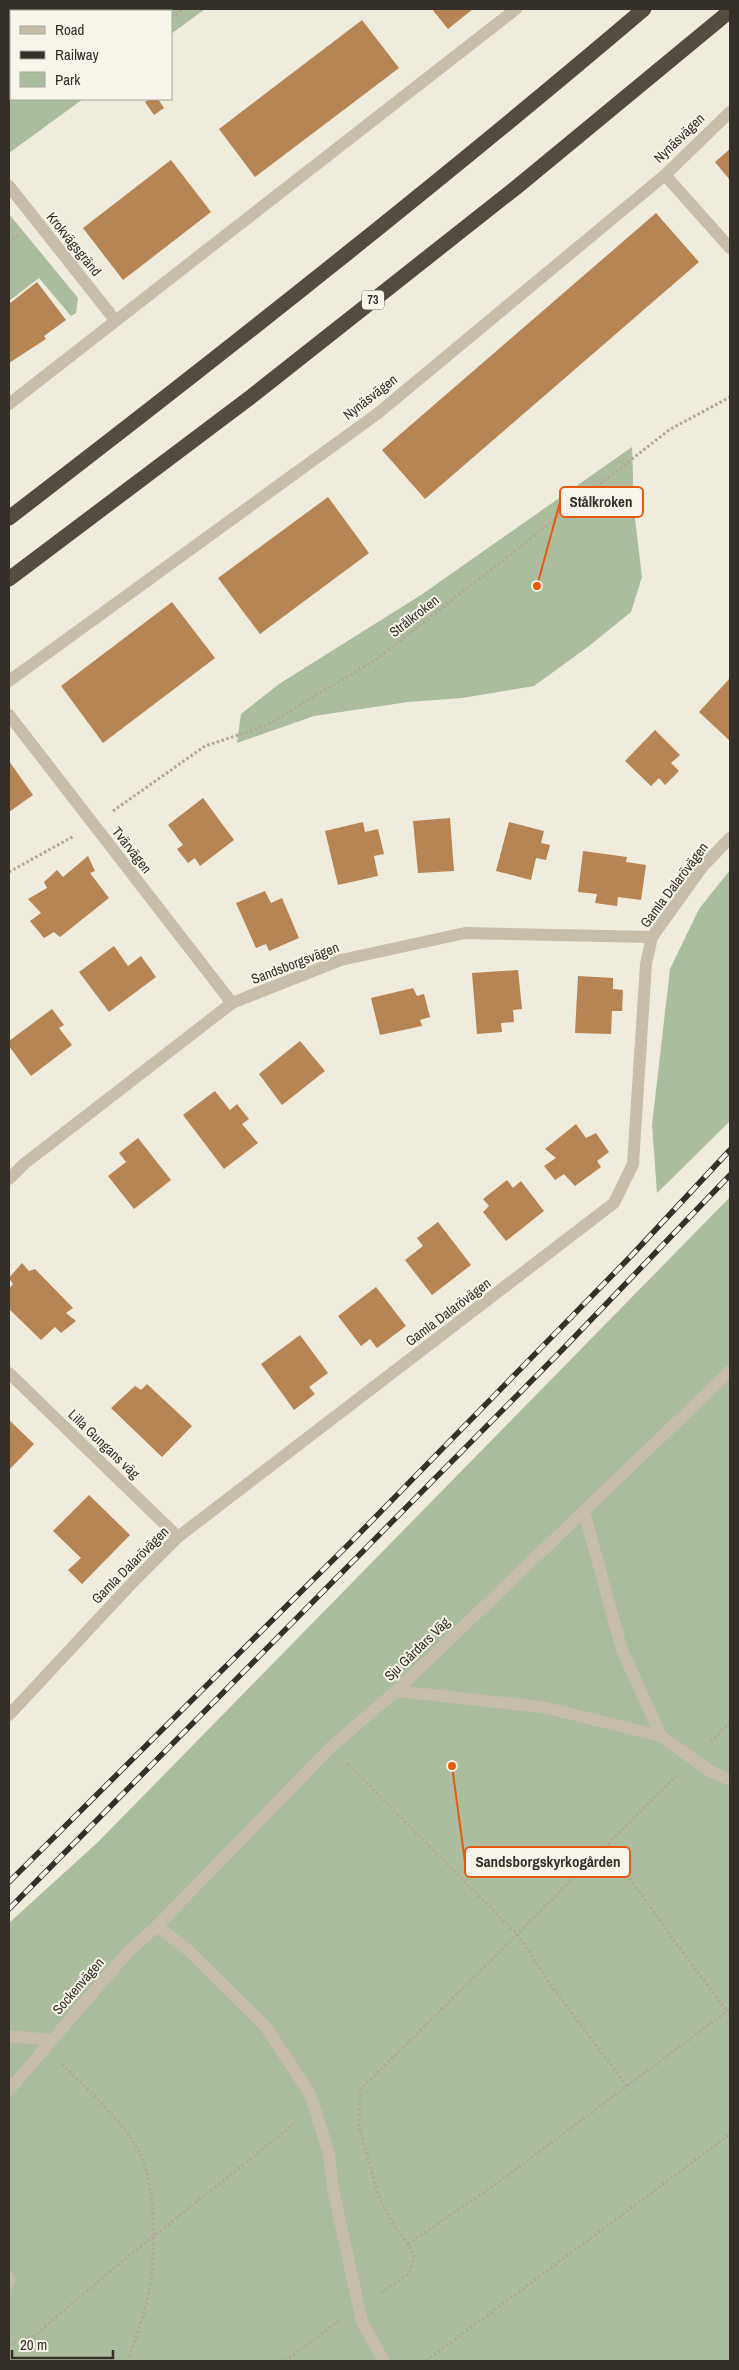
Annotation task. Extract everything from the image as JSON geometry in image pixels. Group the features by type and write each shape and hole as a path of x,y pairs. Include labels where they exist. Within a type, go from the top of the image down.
{"highway":[{"path":"9,518 370,237 644,9"},
{"name":"73","path":"9,579 252,396 510,192 730,11"}],"street":[{"path":"9,404 516,9"},
{"name":"Nynäsvägen","path":"9,681 377,414 665,174 730,112"},
{"path":"665,174 730,248"},
{"name":"Krokvägsgränd","path":"9,186 115,320"},
{"name":"Tvärvägen","path":"9,715 232,1003"},
{"name":"Gamla Dalarövägen","path":"9,1715 133,1582 178,1537 614,1203 634,1164 646,964 652,937 703,866 730,838"},
{"name":"Sandsborgsvägen","path":"9,1179 24,1164 232,1003 341,960 465,933 652,937"},
{"name":"Sju Gårdars Väg","path":"128,1952 157,1926 331,1747 396,1691 730,1371"},
{"name":"Lilla Gungans väg","path":"9,1373 178,1537"},
{"path":"584,1512 622,1650 661,1736"},
{"path":"396,1691 542,1707 661,1736 710,1771 730,1780"},
{"path":"157,1926 188,1950 264,2026 310,2094 329,2154 333,2189 362,2322 384,2361"},
{"name":"Sockenvägen","path":"9,2090 128,1952"},
{"path":"9,2036 48,2044"},
{"path":"9,2278 9,2283"}],"path":[{"path":"172,16 184,9"},
{"name":"Strålkroken","path":"9,872 94,824 205,746 265,726 377,659 669,430 730,397"},
{"path":"285,2361 358,2307 409,2274 414,2256 393,2225 378,2195 359,2126 360,2090 730,1722"},
{"path":"331,1747 517,1934 626,2086"},
{"path":"407,2244 500,2182 729,2010 673,1939 606,1846"},
{"path":"48,2044 118,2122 141,2156 150,2193 155,2236 148,2296 128,2361"},
{"path":"9,2344 33,2337 314,2108"},
{"path":"426,2361 730,2134"}],"green space":[{"path":"205,9 172,33 172,10 150,10"},
{"path":"9,46 10,100 82,100 9,153"},
{"path":"9,214 78,298 76,313 71,316 39,278 9,301"},
{"path":"632,447 634,510 642,577 631,612 589,646 534,686 462,698 408,702 314,716 237,743 241,714 279,684 421,595"},
{"path":"730,870 730,1121 657,1193 652,1125 670,969 699,909"},
{"path":"730,1197 730,2361 9,2361 9,1923 98,1842"}],"building":[{"path":"432,9 473,9 448,29"},
{"path":"362,20 399,68 255,177 219,129"},
{"path":"159,100 164,108 154,115 145,102"},
{"path":"730,149 730,180 715,162"},
{"path":"171,160 211,212 123,280 83,228"},
{"path":"656,213 699,262 425,499 382,450"},
{"path":"37,282 66,320 44,336 46,339 9,363 9,304"},
{"path":"328,497 369,553 260,634 218,578"},
{"path":"172,602 215,658 103,743 61,686"},
{"path":"730,678 730,741 699,712"},
{"path":"655,730 680,755 671,763 679,771 665,785 659,778 651,786 625,761"},
{"path":"9,761 33,795 9,812"},
{"path":"203,798 234,840 200,866 195,858 188,863 177,849 183,845 168,825"},
{"path":"450,818 454,871 418,873 413,821"},
{"path":"363,822 365,832 378,829 384,854 374,856 378,876 338,885 325,831"},
{"path":"509,822 544,831 541,843 550,845 546,860 536,858 531,880 496,871"},
{"path":"583,851 627,857 626,862 646,865 641,900 618,897 617,906 595,903 597,894 578,892"},
{"path":"88,856 95,871 90,873 109,898 60,937 54,932 44,938 30,921 41,913 28,899 47,888 44,882 57,870 63,877"},
{"path":"265,891 271,903 282,898 299,938 269,951 266,944 256,948 236,903"},
{"path":"114,946 128,966 141,956 156,977 109,1012 79,972"},
{"path":"518,970 522,1009 513,1010 514,1022 501,1023 502,1032 477,1034 472,973"},
{"path":"578,976 613,978 613,989 623,990 622,1011 612,1011 611,1034 575,1033"},
{"path":"413,988 417,996 424,994 430,1017 420,1020 422,1026 380,1035 371,998"},
{"path":"52,1009 64,1025 59,1028 72,1045 31,1076 9,1046 9,1041"},
{"path":"300,1041 325,1071 282,1105 259,1074"},
{"path":"215,1091 230,1110 237,1104 249,1119 242,1124 258,1143 224,1169 183,1115"},
{"path":"576,1124 586,1138 596,1133 609,1152 597,1161 601,1167 575,1186 564,1174 555,1180 544,1166 556,1158 545,1149"},
{"path":"138,1138 171,1180 134,1209 108,1176 126,1162 119,1153"},
{"path":"507,1180 513,1188 521,1181 544,1211 506,1241 483,1212 489,1206 483,1199"},
{"path":"438,1222 471,1265 432,1295 405,1260 423,1246 417,1238"},
{"path":"22,1263 29,1271 35,1269 73,1308 66,1313 76,1321 61,1333 55,1327 41,1340 9,1309 9,1289 13,1284 9,1278"},
{"path":"376,1287 406,1326 377,1348 370,1339 361,1346 338,1316"},
{"path":"300,1335 328,1373 309,1387 315,1394 294,1410 261,1364"},
{"path":"147,1384 192,1426 162,1457 111,1408 135,1386 141,1390"},
{"path":"9,1420 34,1444 9,1470"},
{"path":"89,1495 130,1535 82,1584 68,1570 81,1558 53,1531"}],"railway":[{"path":"9,1882 350,1543 631,1256 730,1150"},
{"path":"9,1909 562,1350 730,1175"}],"place":[{"name":"Stålkroken","path":"537,586"},
{"name":"Sandsborgskyrkogården","path":"452,1766"}]}
